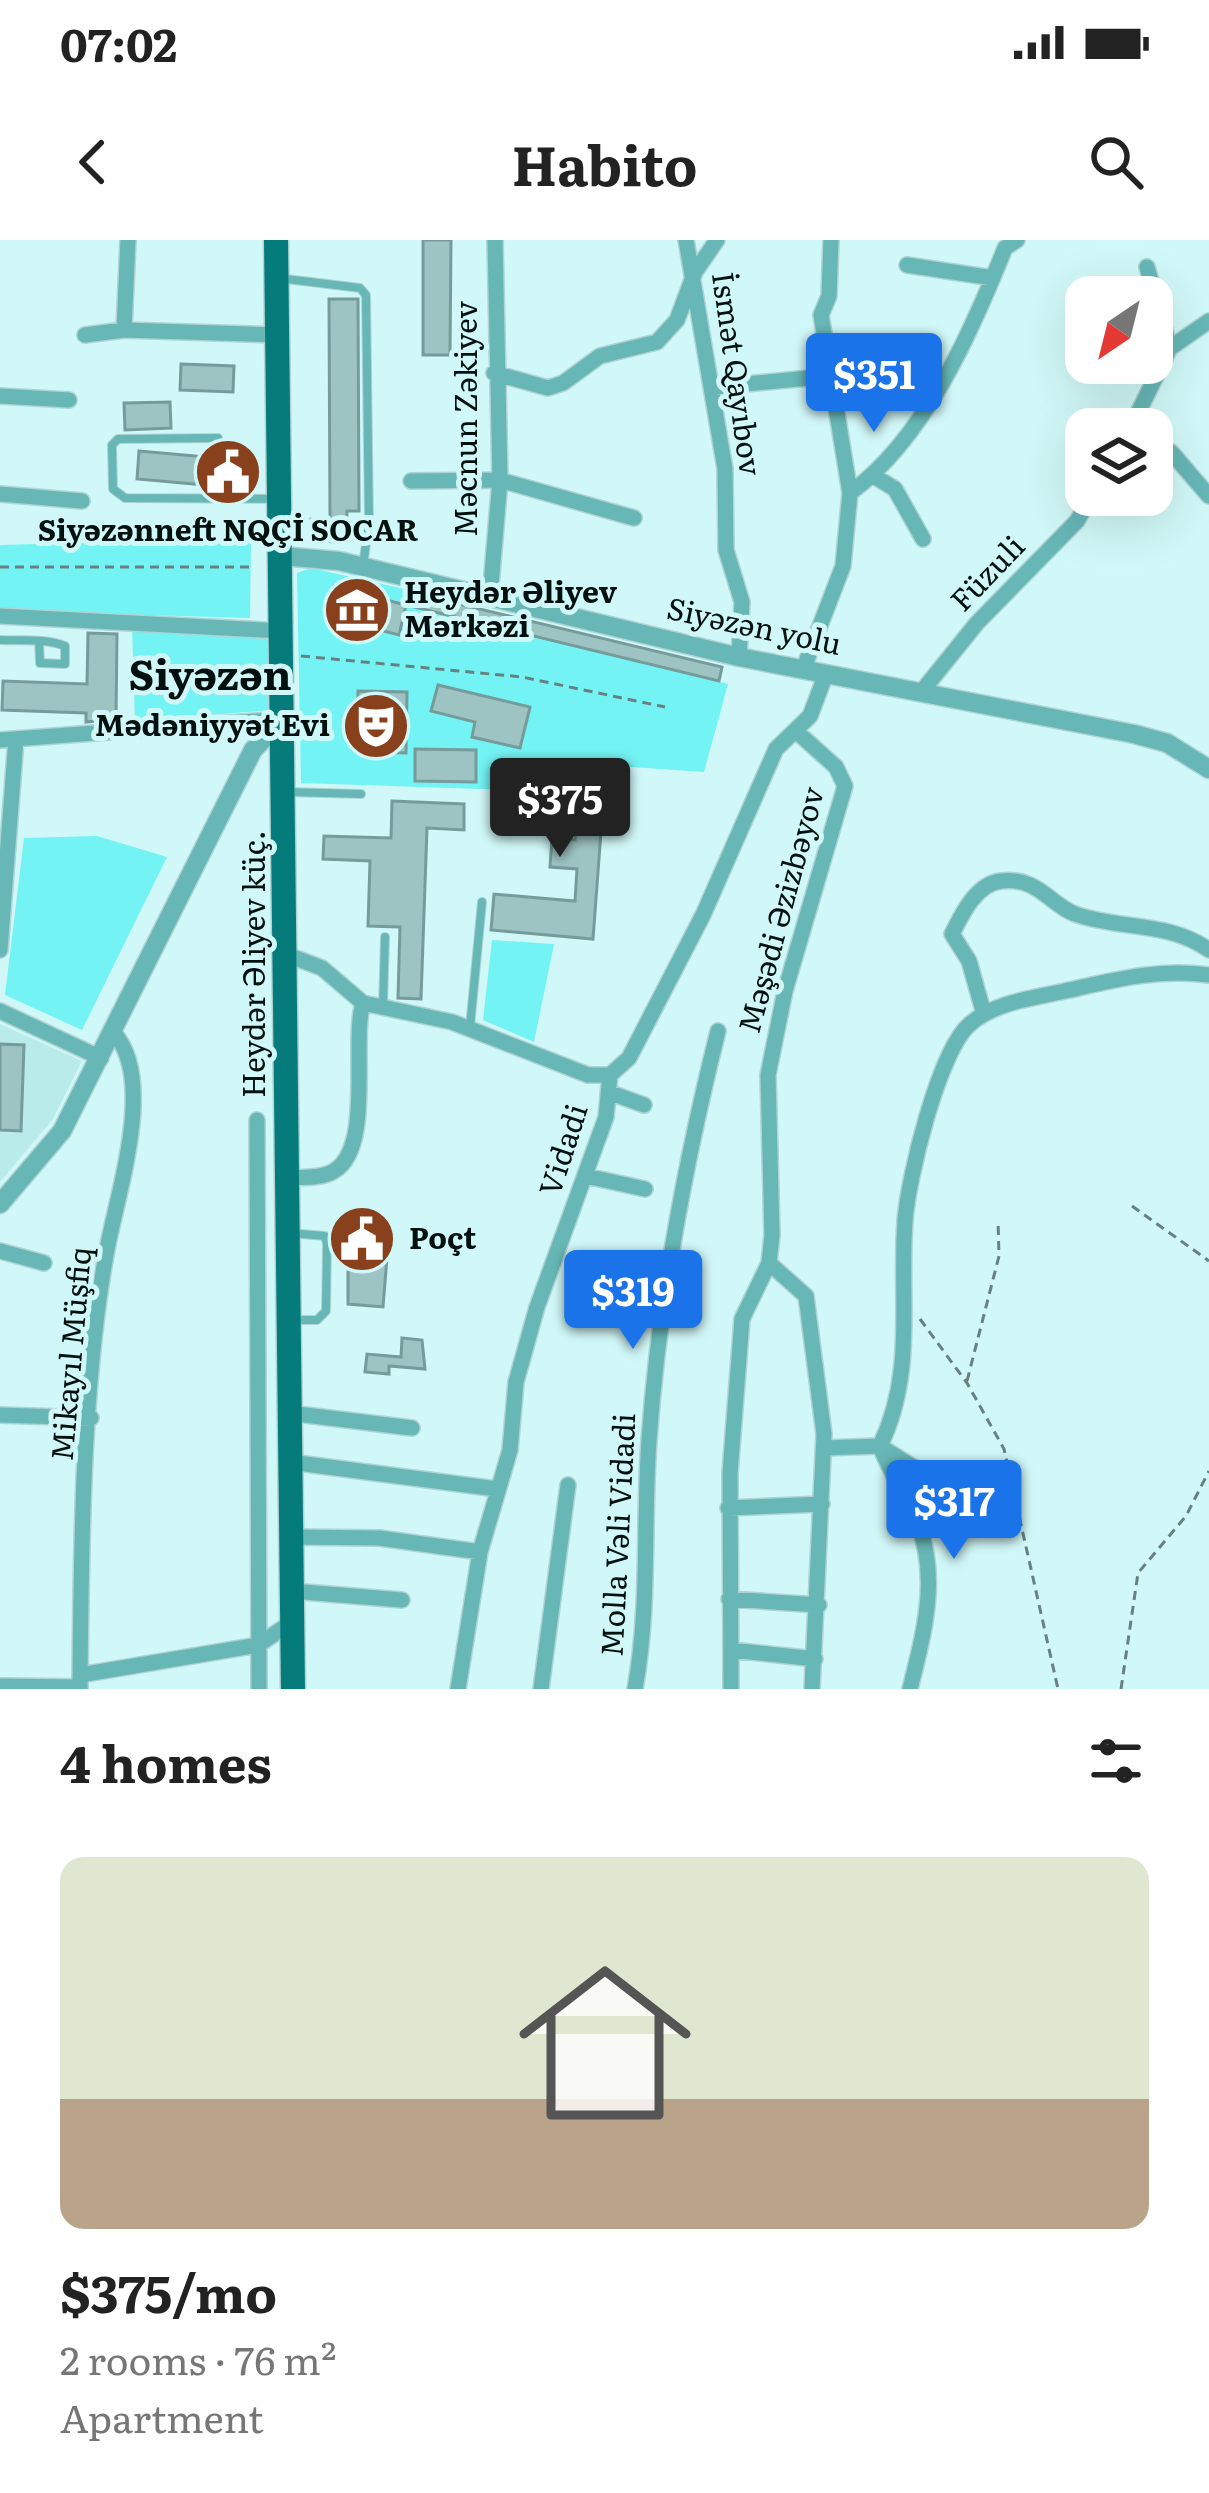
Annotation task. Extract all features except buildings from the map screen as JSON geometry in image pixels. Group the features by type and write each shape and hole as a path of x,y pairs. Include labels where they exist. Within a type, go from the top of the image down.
{"main road":[{"name":"Heydər Əliyev küç.","path":"277,240 292,1689"}],"street":[{"path":"124,330 128,240"},
{"name":"Məcnun Zəkiyev","path":"490,597 500,480 494,373 495,240"},
{"name":"İsmət Qayıbov","path":"686,240 695,272 698,321 715,387 717,442 725,469 726,550 742,602 739,657"},
{"path":"494,373 548,388 563,383 600,356 657,342 676,320 695,272 717,240"},
{"path":"803,670 843,566 850,494 820,315 830,296 831,240"},
{"path":"850,494 874,476 925,412 1008,243"},
{"path":"907,265 993,278"},
{"path":"1147,266 1150,276"},
{"path":"1173,346 1209,322"},
{"path":"85,335 124,330 277,335"},
{"path":"715,387 903,369 941,378"},
{"path":"0,396 69,400"},
{"path":"1173,454 1209,496"},
{"path":"874,476 895,489 922,539"},
{"path":"411,481 500,480 634,518"},
{"path":"0,494 82,502"},
{"name":"Füzuli","path":"923,690 976,623 1080,516"},
{"name":"Siyəzən yolu","path":"281,556 363,567 739,657 1134,734 1167,743 1209,769"},
{"path":"0,616 282,631"},
{"name":"Vidadi","path":"458,1689 480,1552 515,1422 516,1382 537,1306 586,1176 611,1093 610,1075 629,1058 703,915 776,749 810,716 826,674"},
{"path":"0,950 8,739 284,719"},
{"path":"0,1204 53,1144 114,1033 254,750 284,719"},
{"name":"Məşədi Əzizbəyov","path":"730,1689 728,1508 742,1319 769,1263 768,1075 784,991 845,786 836,767 797,732"},
{"path":"984,1014 968,961 952,934 986,885 1004,880 1055,897 1075,914 1158,928 1191,938 1209,950"},
{"path":"285,954 322,968 363,1003 470,1028 588,1075 610,1075"},
{"path":"880,1446 895,1414 904,1374 905,1220 940,1069 953,1044 984,1014 1172,970 1209,975"},
{"path":"286,1178 328,1174 346,1158 359,1093 363,1003"},
{"path":"0,1011 101,1058"},
{"name":"Molla Vəli Vidadi","path":"635,1689 647,1624 649,1442 677,1195 718,1031"},
{"name":"Mikayıl Müşfiq","path":"80,1684 91,1418 105,1259 130,1132 133,1060 114,1033"},
{"path":"611,1093 644,1105"},
{"path":"257,1120 259,1689"},
{"path":"586,1176 645,1189"},
{"path":"0,1251 44,1263"},
{"path":"769,1263 806,1296 824,1448 812,1689"},
{"path":"257,1271 287,1272"},
{"path":"289,1413 412,1428"},
{"path":"0,1414 91,1418"},
{"path":"824,1448 880,1446 923,1473 972,1476"},
{"path":"880,1446 926,1545 931,1577 929,1612 910,1689"},
{"path":"290,1462 497,1489"},
{"path":"541,1689 568,1485"},
{"path":"728,1508 822,1504"},
{"path":"291,1537 379,1538 480,1552"},
{"path":"291,1591 402,1600"},
{"path":"729,1599 819,1605"},
{"path":"0,1687 80,1684 258,1645 292,1622"},
{"path":"731,1650 815,1659"}],"lane":[{"path":"277,278 359,288 366,295 369,521 363,567"},
{"path":"218,438 118,439 112,445 113,489 125,497 279,499"},
{"path":"0,640 39,641"},
{"path":"286,792 361,794"},
{"path":"470,1028 482,902"},
{"path":"383,1008 385,937"},
{"path":"287,1233 325,1235 327,1244 323,1317 287,1320"}],"path":[{"path":"0,567 250,567"},
{"path":"299,656 522,677 664,707"},
{"path":"1132,1206 1209,1261"},
{"path":"967,1383 999,1256 998,1221"},
{"path":"908,1303 967,1383 1004,1449 1058,1689"},
{"path":"1121,1689 1138,1573 1186,1516 1209,1471"}],"shaded area":[{"path":"251,538 250,618 0,611 0,545"},
{"path":"311,568 418,592 415,607 728,684 704,772 513,759 510,790 301,783 297,573"},
{"path":"132,628 269,637 271,710 135,721"},
{"path":"97,836 167,857 82,1030 5,995 24,838"},
{"path":"492,940 554,944 534,1042 483,1020"},
{"path":"0,1024 82,1061 53,1119 0,1182"}],"place":[{"name":"Siyəzənneft NQÇİ SOCAR","path":"228,472"},
{"name":"Heydər Əliyev Mərkəzi","path":"357,610"},
{"name":"Mədəniyyət Evi","path":"376,726"},
{"name":"Poçt","path":"362,1239"}],"district":[{"name":"Siyəzən","path":"210,675"}]}
